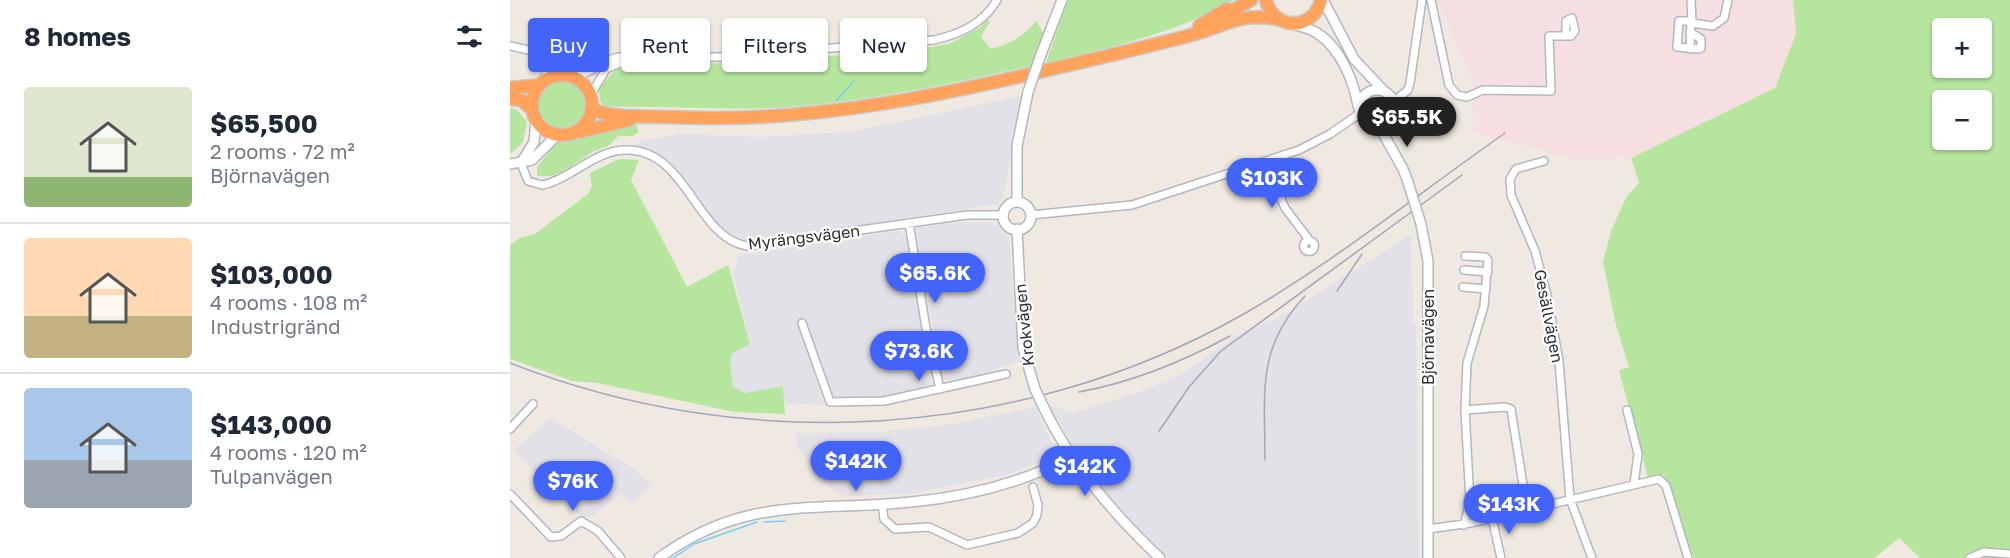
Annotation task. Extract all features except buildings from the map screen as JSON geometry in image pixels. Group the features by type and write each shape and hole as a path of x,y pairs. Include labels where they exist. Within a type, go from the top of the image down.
{"highway":[{"path":"1199,26 1240,0"},
{"path":"1173,38 1229,14 1251,0"},
{"path":"1266,0 1270,11 1278,19"},
{"path":"510,88 568,76 579,81 591,102 607,115 756,118 872,105 980,85 1213,28 1242,17 1278,19 1293,24 1304,22 1313,16 1322,0"},
{"path":"534,115 532,100 542,83"},
{"path":"510,99 521,100 545,130 557,135 572,134 619,122 658,117"},
{"path":"572,134 585,123 591,102"}],"street":[{"path":"710,57 934,40 969,27 988,13 997,0"},
{"path":"1017,202 1017,146 1028,92 1061,0"},
{"path":"1293,24 1314,31 1328,42 1352,79 1359,110 1367,123 1379,126 1392,118 1395,110 1394,101 1354,59 1322,0"},
{"path":"1394,101 1407,90 1410,83 1422,0"},
{"path":"1431,0 1449,85 1457,95 1467,97 1484,90 1551,91 1549,36 1566,36"},
{"path":"1690,49 1691,0"},
{"path":"1690,32 1700,38 1703,44 1699,50 1677,47 1679,21 1691,21 1699,26 1718,25 1724,18 1728,0"},
{"path":"1419,25 1436,26"},
{"path":"510,46 528,49"},
{"path":"565,72 568,76 584,74 606,60 621,57"},
{"path":"591,102 606,69 621,61"},
{"path":"542,83 547,72"},
{"path":"1031,214 1125,207 1266,163 1320,140 1359,110 1361,98 1368,92 1377,89 1385,91"},
{"path":"520,163 534,142 534,115"},
{"name":"Björnavägen","path":"1379,126 1404,169 1421,224 1428,261 1428,558"},
{"path":"510,164 532,160 557,135"},
{"name":"Myrängsvägen","path":"520,163 528,181 542,185 612,152 628,150 642,152 663,164 676,176 728,240 747,246 967,215 1004,215"},
{"name":"Gesällvägen","path":"1544,161 1516,169 1511,176 1510,187 1520,219 1535,251 1547,295 1560,372 1570,499"},
{"path":"1266,163 1285,208 1307,240"},
{"path":"1017,202 1026,206 1031,214 1026,225 1017,229 1007,225 1004,215 1009,205 1017,202"},
{"path":"909,223 926,328 940,390"},
{"name":"Krokvägen","path":"1017,229 1023,348 1035,389 1072,457 1110,507 1160,558"},
{"path":"1464,525 1470,502 1465,410 1467,357 1483,309 1488,272 1488,260 1485,256 1465,256"},
{"path":"1464,270 1488,272"},
{"path":"1463,287 1486,289"},
{"path":"802,323 830,402 884,401 1006,374"},
{"path":"510,429 533,404"},
{"path":"1465,410 1505,407 1511,409 1523,485 1522,491 1516,496 1470,502"},
{"path":"1627,410 1638,454 1634,484"},
{"path":"659,558 698,533 746,514 784,509 930,500 1005,483 1041,472 1072,457"},
{"path":"1428,529 1464,525 1656,479 1662,480 1666,486 1688,558"},
{"path":"882,504 884,519 895,529 929,527 967,545 1026,529 1037,515 1038,505 1033,487"},
{"path":"510,494 551,537 561,536 582,521 598,531 621,558"},
{"path":"1570,499 1592,558"},
{"path":"1492,518 1501,558"},
{"path":"1971,557 1984,552 2010,554"}],"shaded area":[{"path":"1434,0 1793,0 1796,34 1775,88 1631,158 1574,159 1474,132 1471,74 1444,13"},
{"path":"1021,96 1003,198 998,204 748,243 727,236 667,160 648,149 633,146 644,140 680,134 760,137 850,132"},
{"path":"966,222 989,222 998,225 1007,236 1019,360 981,375 942,381 915,228"},
{"path":"898,231 907,237 931,386 929,388 864,401 833,400 805,322 799,324 824,405 785,404 783,386 745,393 733,386 730,362 732,353 750,343 733,275 739,255"},
{"path":"1411,234 1413,325 1416,325 1419,558 1169,558 1113,503 1047,404 1073,413 1143,391 1182,374 1237,335 1284,315"},
{"path":"1036,407 1056,453 1011,474 909,494 841,496 822,480 798,449 796,433 880,432 952,424"},
{"path":"550,418 631,467 651,485 631,504 622,494 590,517 582,517 524,462 515,449"}],"green space":[{"path":"1068,0 1234,0 1166,31 1046,63"},
{"path":"1793,0 2010,0 2010,558 1920,558 1899,538 1874,558 1694,558 1664,475 1648,478 1619,370 1629,367 1616,325 1603,262 1611,231 1627,196 1639,183 1631,158 1775,88 1796,34"},
{"path":"987,20 990,21 981,37 991,49 1016,39 1036,21 1044,34 1031,66 880,96 789,107 743,109 607,107 601,103 598,88 617,68 621,67 621,72 710,72 710,63 722,63 722,72 828,72 828,56 840,55 840,72 927,72 927,48 949,44 981,27"},
{"path":"561,80 575,84 582,91 586,105 582,119 575,126 561,130 547,126 540,119 536,105 540,91 547,84"},
{"path":"510,108 517,110 527,122 523,142 510,154"},
{"path":"625,125 637,125 638,132 632,136 618,136 608,146 592,152 563,172 551,176 537,176 537,167 557,142"},
{"path":"619,159 639,160 631,180 687,287 728,265 750,344 732,353 730,362 733,386 745,393 783,386 785,414 735,412 597,383 572,381 510,359 510,245 520,238 535,234 588,194 592,187 590,173"}],"waterway":[{"path":"837,100 854,81"},
{"path":"764,522 785,521"},
{"path":"673,558 694,544 757,522"}],"railway":[{"path":"510,363 600,393 692,412 787,422 881,421 975,410 1067,388 1157,357 1242,315 1310,273 1505,133"},
{"path":"1159,431 1189,387 1221,351 1462,175"},
{"path":"1337,291 1362,254"},
{"path":"1265,460 1265,393 1271,353 1278,334 1289,315 1305,296"},
{"path":"1079,392 1119,383 1157,370 1230,336"}]}
